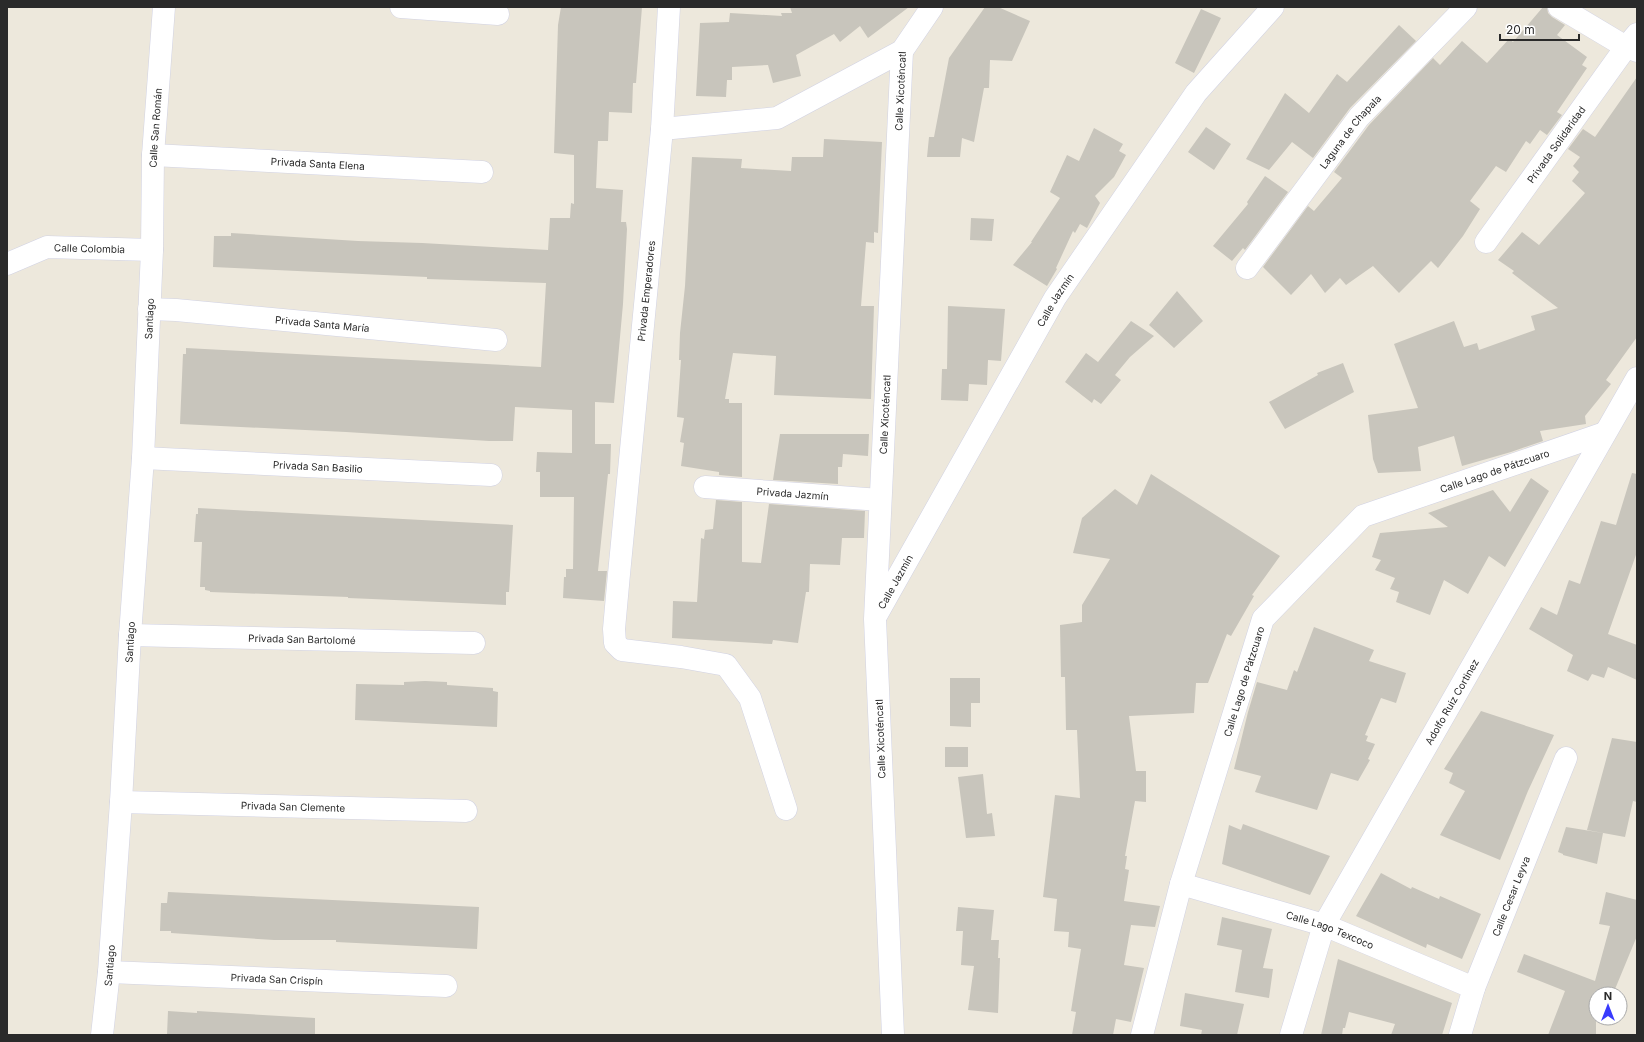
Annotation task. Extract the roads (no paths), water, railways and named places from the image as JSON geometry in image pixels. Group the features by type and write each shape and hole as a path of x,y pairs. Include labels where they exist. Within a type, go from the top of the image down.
{"street":[{"name":"Calle San Román","path":"152,250 154,154 164,7"},
{"path":"401,7 498,14"},
{"name":"Privada Emperadores","path":"669,7 662,128 614,628 615,643 622,650 681,657 726,665 750,698 786,809"},
{"path":"902,52 932,7"},
{"name":"Calle Jazmín","path":"875,619 1055,298 1196,93 1273,7"},
{"name":"Laguna de Chapala","path":"1247,268 1359,117 1466,7"},
{"path":"1559,7 1633,44"},
{"name":"Privada Solidaridad","path":"1486,242 1633,44"},
{"name":"Calle Xicoténcatl","path":"662,128 777,118 902,52"},
{"name":"Calle Xicoténcatl","path":"892,1035 875,619 902,52"},
{"name":"Privada Santa Elena","path":"154,154 482,172"},
{"name":"Calle Colombia","path":"7,264 47,247 152,250"},
{"name":"Santiago","path":"102,1035 109,972 121,802 130,635 143,458 152,250"},
{"name":"Privada Santa María","path":"149,309 176,310 496,340"},
{"name":"Adolfo Ruiz Cortinez","path":"1291,1035 1324,925 1637,378"},
{"name":"Calle Lago de Pátzcuaro","path":"1142,1035 1181,884 1263,619 1363,516 1605,433"},
{"name":"Privada San Basilio","path":"143,458 492,475"},
{"name":"Privada Jazmín","path":"705,487 880,500"},
{"name":"Privada San Bartolomé","path":"130,635 474,643"},
{"name":"Calle Cesar Leyva","path":"1460,1035 1474,988 1566,758"},
{"name":"Privada San Clemente","path":"121,802 466,811"},
{"name":"Calle Lago Texcoco","path":"1181,884 1324,925 1474,988"},
{"name":"Privada San Crispín","path":"109,972 446,986"}]}
